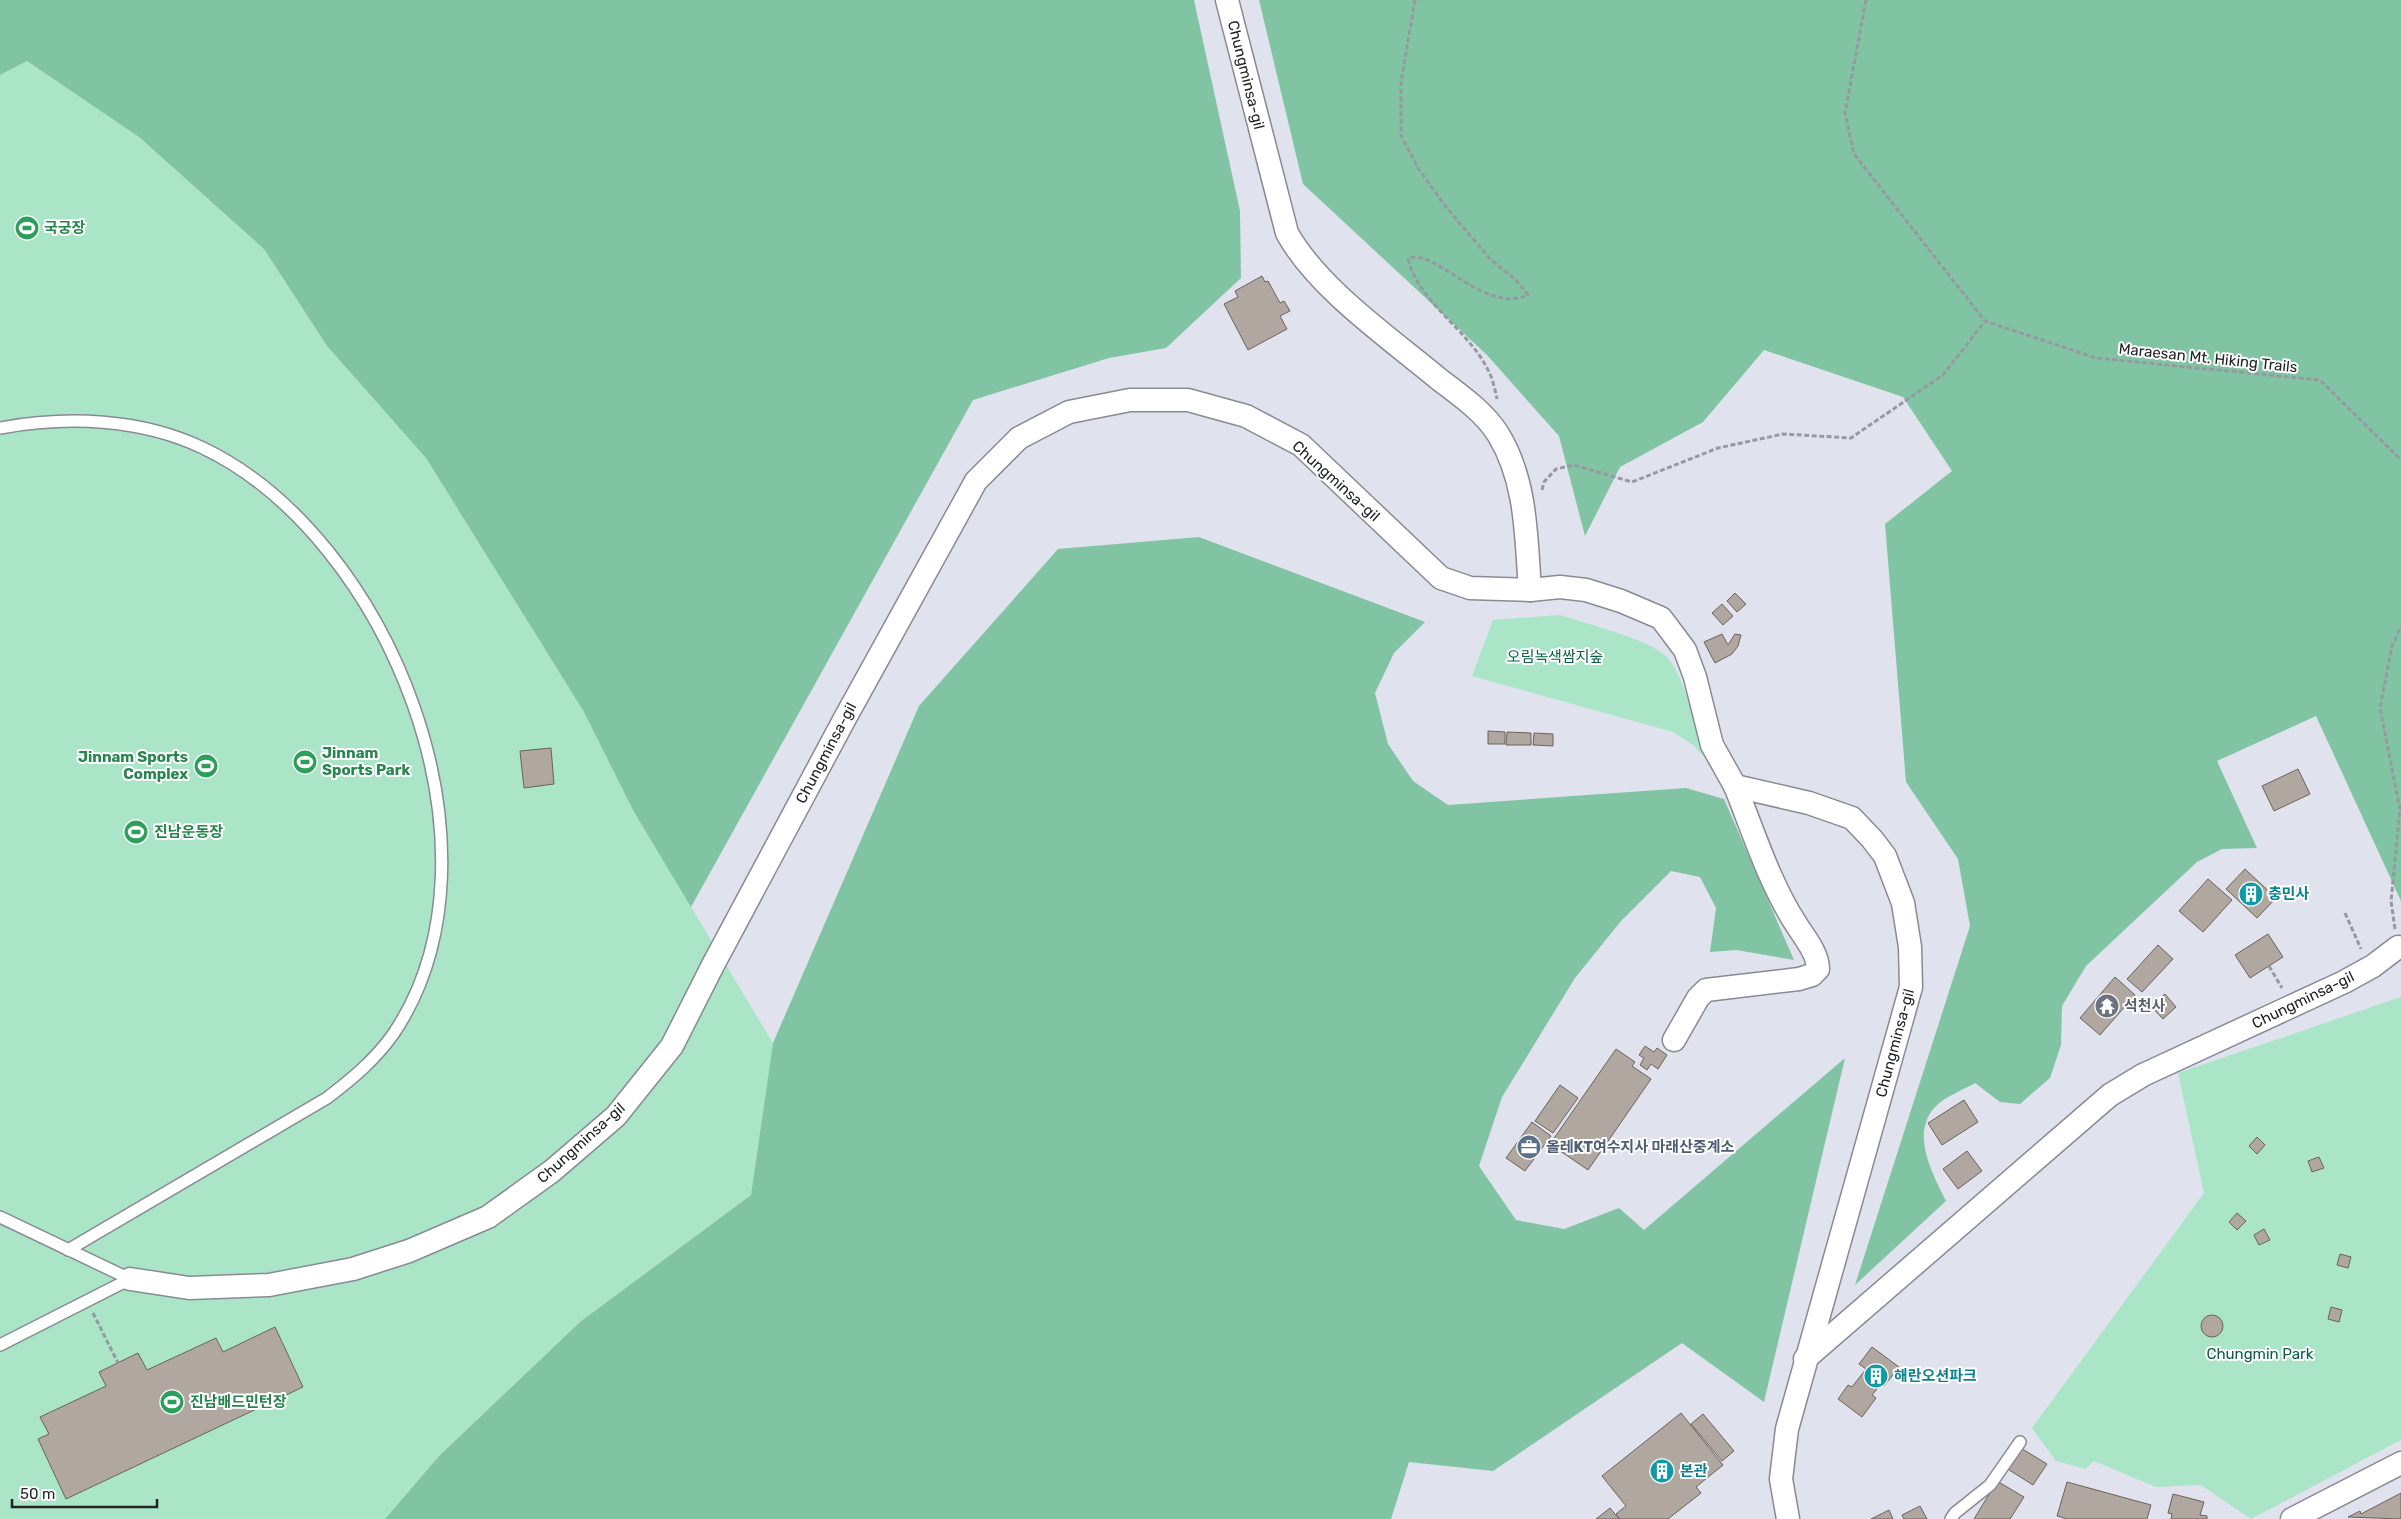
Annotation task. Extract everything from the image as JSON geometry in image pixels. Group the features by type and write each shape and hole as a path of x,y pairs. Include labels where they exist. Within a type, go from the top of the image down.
{"street":[{"name":"Chungminsa-gil","path":"1227,0 1282,220 1295,247 1334,290 1379,330 1475,407 1493,426 1511,462 1522,499 1530,590"},
{"name":"Chungminsa-gil","path":"130,1279 189,1288 269,1285 354,1269 409,1251 488,1217 552,1171 616,1116 672,1046 713,965 844,720 976,481 1019,438 1069,412 1130,400 1188,400 1246,416 1300,445 1441,578 1470,588 1530,590 1560,587 1586,590 1621,601 1661,618 1685,650 1695,677 1712,745 1736,786 1808,803 1852,818 1885,856 1893,873 1903,904 1910,947 1911,988 1787,1428 1782,1461 1782,1492 1788,1519"},
{"path":"1674,1040 1698,998 1706,990 1799,979 1812,975 1818,969 1816,958 1793,919 1769,871 1736,786"},
{"name":"Chungminsa-gil","path":"1805,1359 2110,1095 2143,1075 2344,982 2373,966 2398,947"},
{"path":"2292,1519 2401,1463"}],"lane":[{"path":"0,428 56,421 95,421 132,426 170,435 201,447 236,466 282,502 311,531 347,576 368,609 389,648 425,741 434,786 442,858 439,915 423,975 394,1033 371,1060 327,1098 68,1250"},
{"path":"0,1217 130,1279"},
{"path":"0,1345 130,1279"},
{"path":"1951,1519 1955,1513 1990,1484 2020,1442"}],"path":[{"path":"1415,0 1401,82 1401,135 1418,168 1446,207 1491,260 1515,278 1528,295 1518,299 1476,290 1424,258 1414,256 1408,259 1410,269 1424,291 1474,349 1488,370 1497,400 1493,426"},
{"path":"1540,498 1544,482 1556,469 1574,465 1632,482 1718,448 1783,434 1851,438 1943,375 1985,321 1854,154 1845,113 1866,0"},
{"name":"Maraesan Mt. Hiking Trails","path":"1985,321 2096,358 2320,380 2401,460"},
{"path":"2398,947 2391,901 2400,809 2380,708 2392,646 2401,626"},
{"path":"2345,913 2359,946"},
{"path":"2269,966 2280,984"},
{"path":"87,1301 118,1362"}],"green space":[{"path":"0,0 1194,0 1240,211 1241,278 1166,348 1109,358 973,400 691,907 634,812 584,712 426,458 327,346 264,249 139,137 27,61 0,75"},
{"path":"1259,0 2401,0 2401,901 2316,716 2217,761 2257,848 2222,849 2197,862 2086,966 2062,1006 2061,1045 2050,1078 2020,1104 2000,1102 1975,1083 1948,1097 1935,1107 1924,1129 1924,1141 1930,1167 1946,1201 1855,1285 1970,926 1958,859 1906,782 1885,524 1952,471 1903,397 1764,350 1703,422 1620,467 1585,536 1559,436 1487,355 1303,184"},
{"name":"Jinnam Sports Park","path":"27,61 139,137 264,249 327,346 426,458 584,712 634,812 773,1043 751,1195 580,1322 439,1456 385,1519 0,1519 0,75"},
{"path":"1199,537 1425,622 1394,653 1375,693 1388,744 1413,781 1448,805 1686,788 1724,799 1794,960 1736,950 1710,952 1716,908 1700,877 1671,871 1621,921 1575,978 1502,1097 1479,1166 1516,1220 1564,1229 1619,1208 1644,1230 1845,1058 1764,1402 1682,1343 1493,1471 1409,1462 1391,1519 385,1519 439,1456 580,1322 751,1195 773,1043 919,706 1058,549"},
{"name":"오림녹색쌈지숲","path":"1560,615 1633,638 1647,644 1667,657 1685,691 1705,758 1693,745 1673,732 1472,676 1493,620"},
{"name":"Chungmin Park","path":"2401,997 2401,1440 2251,1519 2201,1485 2156,1487 2094,1461 2085,1469 2056,1461 2032,1428 2204,1193 2178,1073"}],"building":[{"path":"1262,276 1265,282 1268,281 1280,303 1284,301 1290,311 1280,316 1287,329 1248,350 1224,304 1238,297 1235,291"},
{"path":"1735,593 1746,604 1737,612 1727,601"},
{"path":"1722,604 1733,616 1723,625 1712,613"},
{"path":"1722,634 1728,645 1735,634 1741,635 1738,646 1732,654 1715,663 1704,642"},
{"path":"1488,731 1505,732 1505,744 1488,744"},
{"path":"1507,732 1531,733 1531,745 1506,745"},
{"path":"1534,733 1553,734 1553,746 1533,745"},
{"path":"551,748 554,784 524,788 520,751"},
{"path":"2298,769 2310,794 2274,811 2262,786"},
{"name":"충민사","path":"2245,869 2276,898 2257,918 2226,889"},
{"path":"2208,879 2232,900 2203,932 2179,911"},
{"path":"2268,934 2283,957 2250,978 2235,955"},
{"path":"2158,945 2173,959 2142,992 2127,979"},
{"name":"석천사","path":"2115,977 2135,995 2100,1035 2080,1018"},
{"path":"2165,994 2176,1007 2163,1019 2151,1006"},
{"path":"1645,1046 1654,1052 1657,1048 1667,1055 1658,1069 1651,1064 1647,1070 1640,1065 1644,1058 1639,1055"},
{"path":"1616,1049 1635,1062 1632,1066 1651,1079 1588,1170 1550,1144"},
{"path":"1560,1085 1578,1098 1553,1133 1535,1121"},
{"path":"1964,1100 1978,1122 1942,1145 1928,1123"},
{"name":"올레KT여수지사 마래산중계소","path":"1532,1122 1551,1136 1525,1171 1506,1158"},
{"path":"2257,1137 2265,1145 2257,1154 2249,1146"},
{"path":"1967,1151 1982,1171 1958,1189 1943,1169"},
{"path":"2319,1157 2324,1168 2312,1172 2308,1161"},
{"path":"2237,1213 2246,1221 2237,1230 2229,1222"},
{"path":"2264,1229 2270,1240 2259,1245 2254,1235"},
{"path":"2340,1254 2351,1257 2348,1268 2337,1265"},
{"path":"2331,1307 2342,1310 2339,1322 2328,1319"},
{"path":"2212,1315 2220,1318 2223,1326 2220,1334 2212,1337 2204,1334 2201,1326 2204,1318"},
{"name":"진남배드민턴장","path":"275,1327 303,1387 66,1499 38,1439 49,1434 40,1417 106,1386 99,1372 138,1353 147,1370 216,1338 223,1352"},
{"name":"해란오션파크","path":"1872,1347 1899,1367 1884,1386 1881,1384 1872,1395 1876,1398 1862,1417 1838,1399 1848,1385 1852,1387 1866,1369 1859,1364"},
{"name":"본관","path":"1681,1413 1723,1465 1696,1487 1701,1493 1668,1519 1620,1519 1616,1514 1626,1506 1602,1476"},
{"path":"1703,1414 1734,1451 1722,1461 1691,1424"},
{"path":"2019,1447 2047,1464 2033,1485 2006,1468"},
{"path":"1997,1481 2024,1497 2010,1519 1974,1519"},
{"path":"2067,1482 2151,1505 2147,1519 2067,1519 2057,1516"},
{"path":"2401,1493 2401,1519 2348,1517 2360,1511 2361,1514"},
{"path":"2173,1494 2204,1502 2200,1515 2207,1516 2207,1519 2171,1519 2172,1514 2168,1513"},
{"path":"1920,1506 1927,1519 1904,1519 1902,1515"},
{"path":"1610,1508 1619,1519 1596,1519"},
{"path":"1889,1510 1893,1519 1871,1519"}],"place":[{"name":"국궁장","path":"27,228"},
{"name":"Jinnam Sports Park","path":"305,762"},
{"name":"Jinnam Sports Complex","path":"206,766"},
{"name":"진남운동장","path":"136,832"},
{"name":"충민사","path":"2251,894"},
{"name":"석천사","path":"2107,1006"},
{"name":"올레KT여수지사 마래산중계소","path":"1529,1147"},
{"name":"해란오션파크","path":"1876,1376"},
{"name":"진남배드민턴장","path":"172,1402"},
{"name":"본관","path":"1662,1471"}]}
